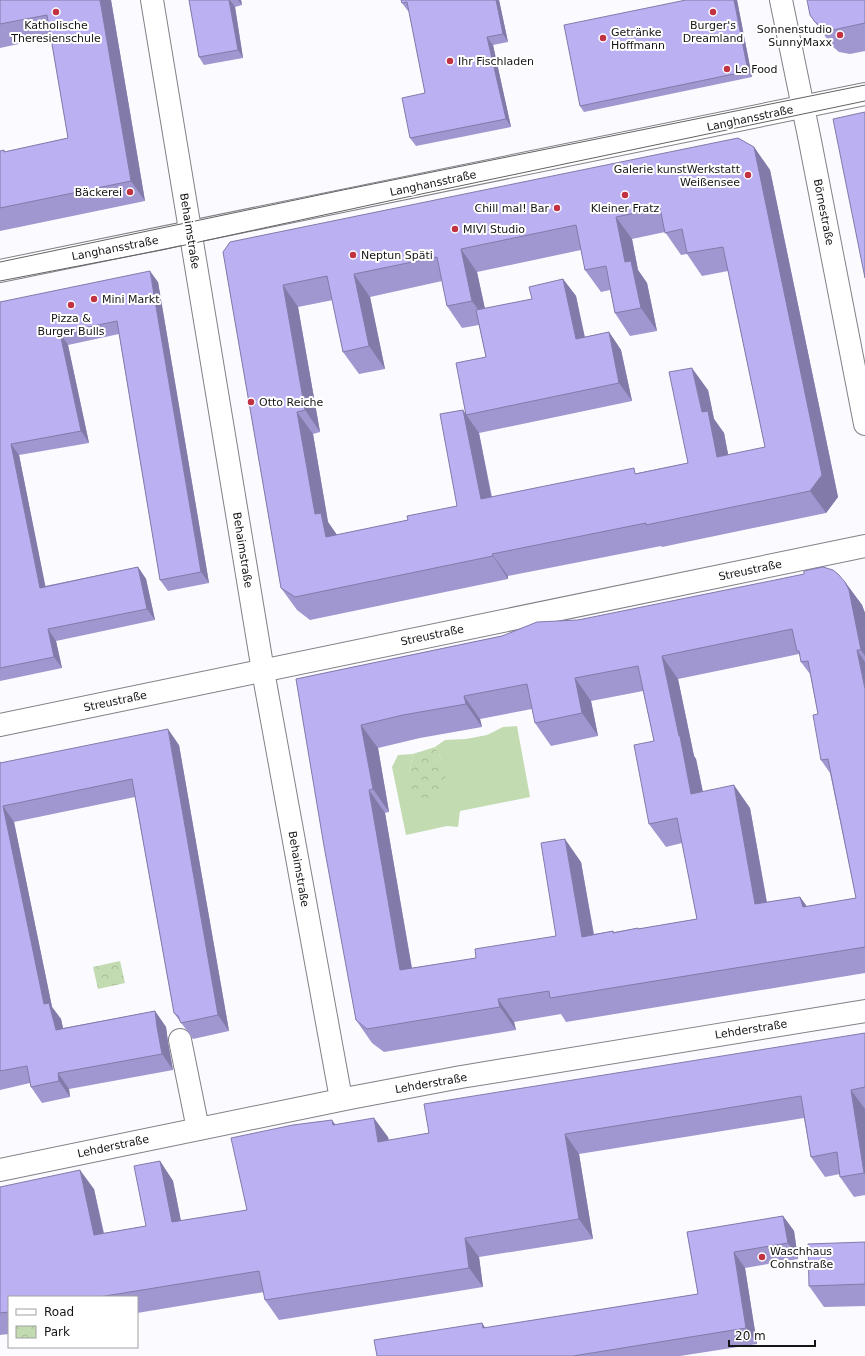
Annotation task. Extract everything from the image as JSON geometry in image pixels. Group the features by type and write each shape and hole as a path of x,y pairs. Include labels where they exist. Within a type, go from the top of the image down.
{"street":[{"name":"Behaimstraße","path":"152,0 263,671 342,1099"},
{"name":"Börnestraße","path":"781,0 865,424"},
{"name":"Langhansstraße","path":"0,271 865,94"},
{"name":"Streustraße","path":"0,725 865,546"},
{"name":"Lehderstraße","path":"0,1170 342,1099 461,1077 865,1010"},
{"path":"180,1040 198,1129"}],"green space":[{"path":"517,726 530,797 460,811 458,827 447,826 406,835 392,767 398,755 413,754 409,774 442,761 435,747 445,740 466,739 487,735 503,727"},
{"path":"435,747 442,761 448,788 429,803 410,796 409,774 413,754"},
{"path":"120,961 125,983 98,989 93,967"}],"building":[{"path":"0,0 100,0 131,181 0,208 0,151 4,150 4,152 68,138 47,15 0,24"},
{"path":"189,0 229,0 238,50 199,57"},
{"path":"401,0 496,0 503,34 487,37 506,119 410,138 402,98 425,93 407,2 402,3"},
{"path":"686,0 734,0 748,71 580,106 564,25"},
{"path":"807,0 865,0 865,23 833,30 822,27 815,22 810,15"},
{"path":"865,112 865,278 833,119"},
{"path":"738,138 754,147 822,475 810,491 646,525 646,523 492,554 493,556 295,597 281,588 223,252 230,242","holes":["660,208 665,233 682,229 687,253 723,247 765,447 717,457 708,411 702,412 692,368 669,372 688,463 635,474 634,468 481,499 463,410 440,414 457,506 407,516 408,520 326,537 321,513 315,514 297,412 305,410 283,285 327,276 343,352 369,346 354,274 437,257 447,306 472,301 461,249 576,225 585,270 606,266 615,313 641,308 631,261 625,262 616,217"]},
{"path":"150,271 201,572 160,580 117,321 60,333 81,431 11,444 40,588 138,567 147,609 48,629 54,657 0,668 0,302"},
{"path":"563,279 576,339 609,332 619,383 466,415 456,363 486,357 476,310 532,299 529,287"},
{"path":"823,567 833,570 845,582 849,590 861,650 857,650 865,689 865,947 550,998 549,991 498,999 500,1007 367,1029 356,1020 324,846 296,679 502,636 537,622 578,620 804,574 804,571","holes":["792,629 801,662 808,661 818,714 813,715 821,760 828,759 856,898 803,907 800,897 755,904 734,785 691,794 662,656","638,666 654,741 634,745 649,824 677,818 697,919 582,937 565,839 541,843 556,936 475,949 476,958 400,970 369,790 373,789 361,725 403,715 466,704 464,696 527,684 535,723 582,713 575,678"]},
{"path":"168,729 218,1015 181,1023 178,1016 174,1013 132,779 3,806 44,1004 49,1003 56,1030 155,1011 162,1054 58,1073 59,1081 31,1087 27,1066 0,1071 0,763"},
{"path":"865,1033 865,1087 851,1090 864,1173 840,1177 837,1152 811,1157 801,1096 565,1134 579,1219 465,1238 469,1268 265,1300 259,1271 105,1296 8,1296 8,1312 0,1313 0,1187 80,1170 94,1235 146,1226 134,1166 160,1161 172,1222 247,1210 231,1138 293,1125 332,1120 333,1125 374,1118 378,1142 429,1133 424,1104"},
{"path":"783,1216 788,1243 734,1252 746,1328 573,1356 377,1356 374,1340 482,1323 483,1328 698,1294 687,1232"},
{"path":"865,1242 865,1284 809,1286 808,1244"}],"tram line":[{"path":"0,262 338,191 865,85"},
{"path":"0,281 162,250 865,101"}],"place":[{"name":"Katholische Theresienschule","path":"56,12"},
{"name":"Burger's Dreamland","path":"713,12"},
{"name":"Sonnenstudio SunnyMaxx","path":"840,35"},
{"name":"Getränke Hoffmann","path":"603,38"},
{"name":"Ihr Fischladen","path":"450,61"},
{"name":"Le Food","path":"727,69"},
{"name":"Galerie kunstWerkstatt Weißensee","path":"748,175"},
{"name":"Bäckerei","path":"130,192"},
{"name":"Kleiner Fratz","path":"625,195"},
{"name":"Chill mal! Bar","path":"557,208"},
{"name":"MIVI Studio","path":"455,229"},
{"name":"Neptun Späti","path":"353,255"},
{"name":"Mini Markt","path":"94,299"},
{"name":"Pizza & Burger Bulls","path":"71,305"},
{"name":"Otto Reiche","path":"251,402"},
{"name":"Waschhaus Cohnstraße","path":"762,1257"}]}
